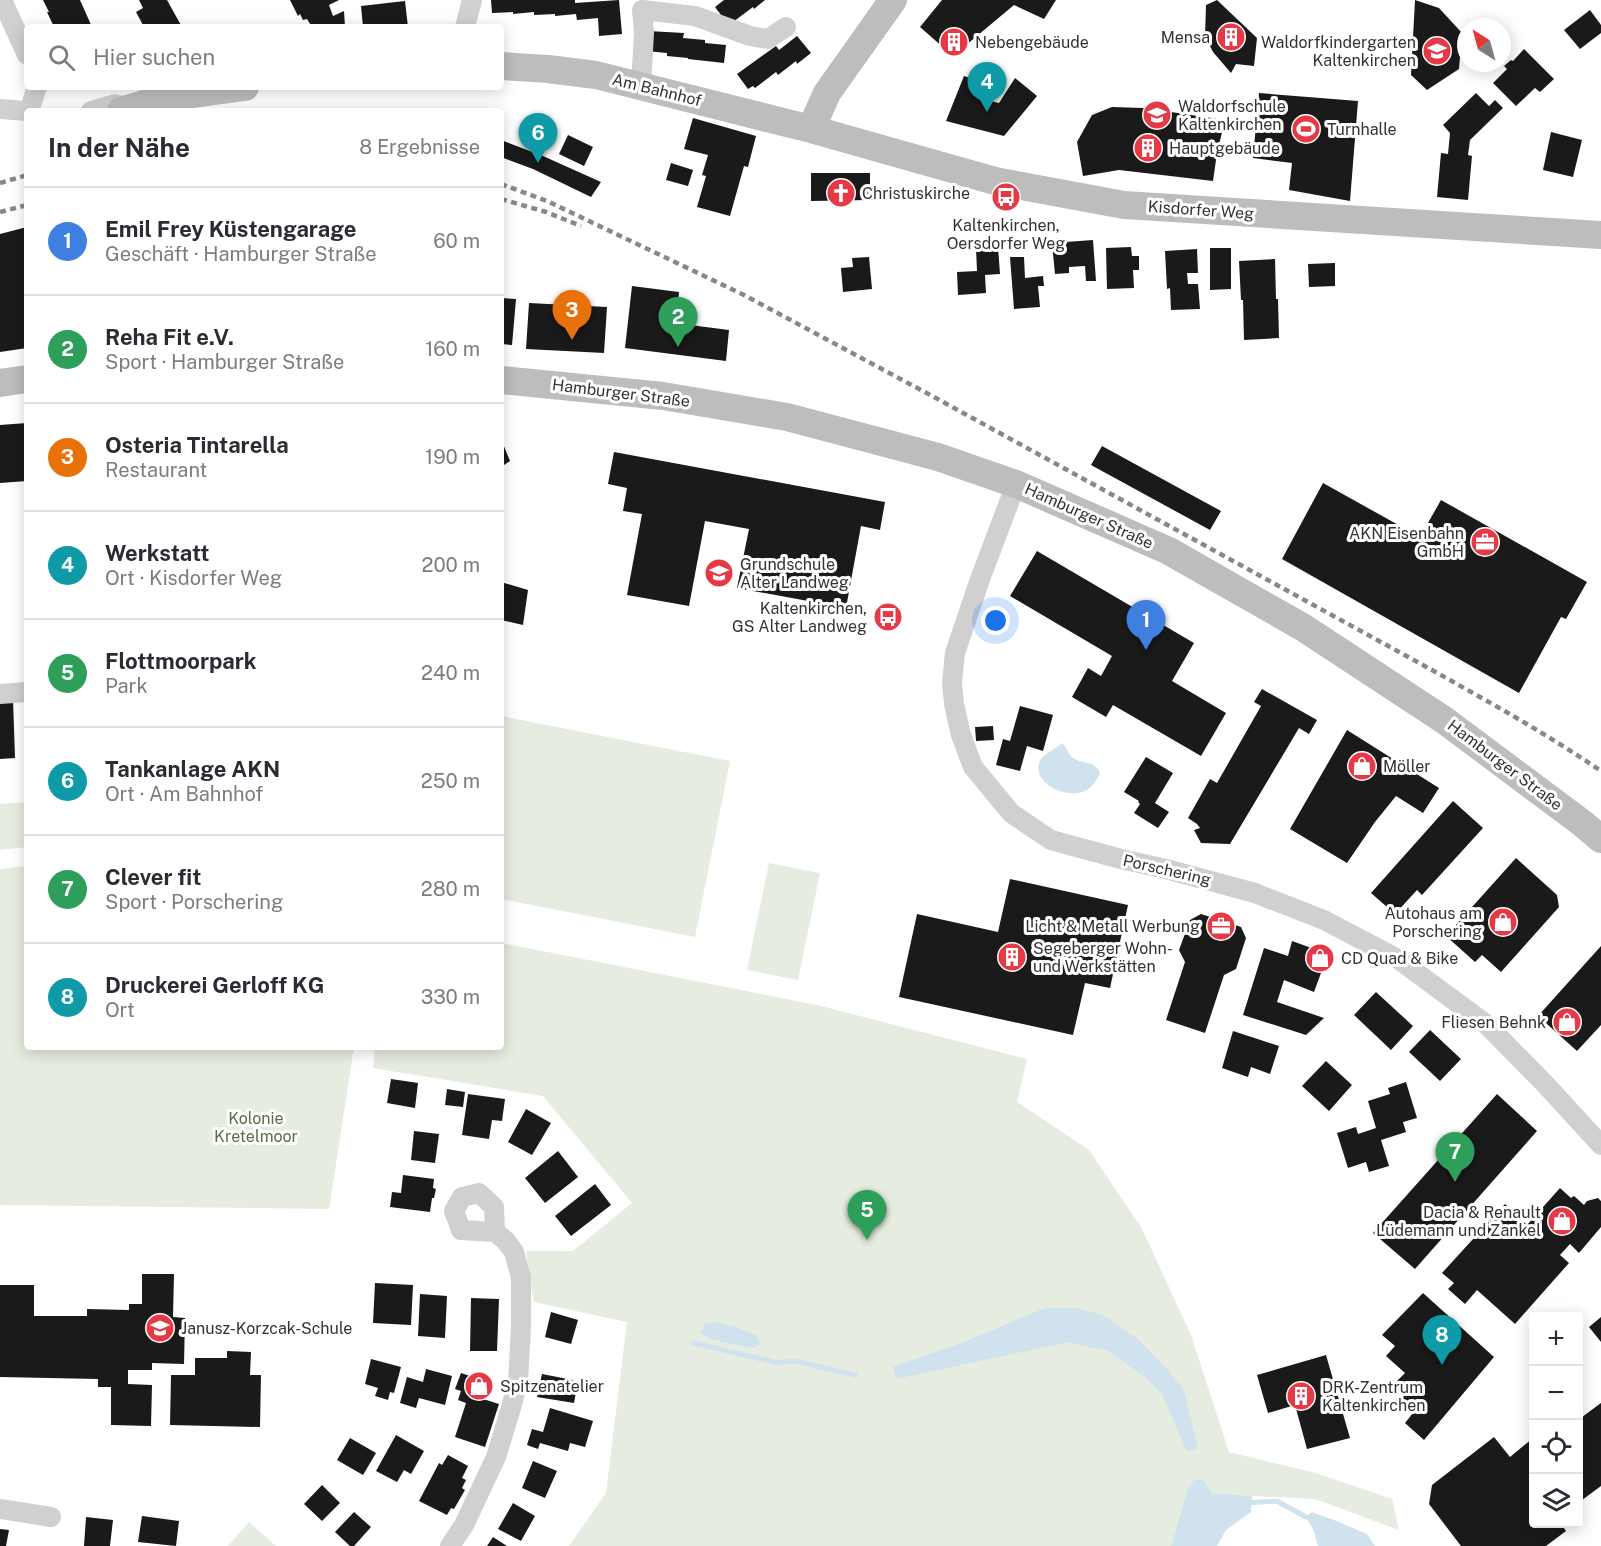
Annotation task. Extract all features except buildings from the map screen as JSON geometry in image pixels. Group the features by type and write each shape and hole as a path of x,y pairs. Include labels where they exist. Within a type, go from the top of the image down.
{"street":[{"path":"2,0 24,48"},
{"path":"466,24 472,0"},
{"path":"810,129 827,93 893,0"},
{"path":"641,86 644,33 642,5 695,16 750,36 768,39 786,27"},
{"name":"Am Bahnhof","path":"504,66 596,75 810,129"},
{"path":"29,108 36,90"},
{"path":"132,108 164,98 223,90"},
{"path":"101,108 115,104 122,108"},
{"path":"0,109 24,111"},
{"name":"Kisdorfer Weg","path":"810,129 995,181 1124,205 1601,235"},
{"path":"0,382 24,380"},
{"name":"Hamburger Straße","path":"504,380 663,396 787,417 938,457 1016,484 1169,551 1304,628 1444,720 1601,839"},
{"name":"Porschering","path":"1016,484 989,553 955,653 952,683 961,735 973,767 1011,813 1051,840 1120,860 1176,871 1255,893 1324,920 1398,959 1486,1024 1546,1084 1601,1145"},
{"path":"0,694 24,692"},
{"path":"450,1546 464,1525 496,1457 518,1381 521,1277 514,1252 507,1241 495,1233"},
{"path":"0,1509 51,1517"}],"green space":[{"path":"504,717 730,761 695,937 504,900"},
{"path":"24,802 24,847 0,850 0,804"},
{"path":"769,863 820,873 798,980 747,970"},
{"name":"Kolonie Kretelmoor","path":"24,866 24,1050 354,1050 329,1209 0,1205 0,869"},
{"path":"504,944 817,1005 1027,1059 1017,1102 1089,1150 1142,1229 1191,1335 1229,1452 1316,1473 1392,1499 1399,1530 1315,1499 1212,1493 1203,1480 1194,1480 1188,1488 1171,1546 569,1546 606,1493 627,1322 534,1302 526,1251 573,1251 632,1203 543,1096 373,1068 375,1050 504,1050"},
{"path":"249,1522 276,1546 228,1546"}],"water":[{"path":"1062,743 1073,758 1093,765 1100,774 1092,786 1085,791 1069,793 1060,791 1040,776 1038,769 1042,758"},
{"path":"1045,1308 1075,1308 1103,1315 1139,1340 1184,1390 1198,1448 1187,1451 1162,1394 1146,1378 1108,1351 1068,1342 896,1379 893,1367 969,1340"},
{"path":"715,1322 755,1334 761,1344 753,1348 709,1339 701,1333 704,1324"},
{"path":"1194,1480 1203,1480 1212,1493 1252,1496 1251,1512 1226,1530 1217,1546 1171,1546 1188,1488"},
{"path":"1312,1512 1367,1534 1375,1546 1318,1546 1314,1531 1306,1517"}],"waterway":[{"path":"694,1343 778,1363 795,1361 855,1375"},
{"path":"1245,1503 1277,1501 1306,1517"}],"railway":[{"path":"0,183 24,176"},
{"path":"504,185 547,201 744,295 1432,670 1539,731 1601,771"},
{"path":"504,200 546,212 581,226"},
{"path":"0,212 24,206"}],"place":[{"name":"Mensa","path":"1231,37"},
{"name":"Nebengebäude","path":"954,42"},
{"name":"Waldorfkindergarten Kaltenkirchen","path":"1437,51"},
{"name":"Werkstatt","path":"987,112"},
{"name":"Waldorfschule Kaltenkirchen","path":"1157,115"},
{"name":"Turnhalle","path":"1306,129"},
{"name":"Hauptgebäude","path":"1148,148"},
{"name":"Tankanlage AKN","path":"538,163"},
{"name":"Christuskirche","path":"841,193"},
{"name":"Kaltenkirchen, Oersdorfer Weg","path":"1006,197"},
{"name":"Osteria Tintarella","path":"572,340"},
{"name":"Reha Fit e.V.","path":"678,347"},
{"name":"AKN Eisenbahn GmbH","path":"1485,542"},
{"name":"Grundschule Alter Landweg","path":"719,573"},
{"name":"Kaltenkirchen, GS Alter Landweg","path":"888,617"},
{"name":"Emil Frey Küstengarage","path":"1146,650"},
{"name":"Möller","path":"1362,766"},
{"name":"Autohaus am Porschering","path":"1503,922"},
{"name":"Licht & Metall Werbung","path":"1221,926"},
{"name":"Segeberger Wohn- und Werkstätten","path":"1012,957"},
{"name":"CD Quad & Bike","path":"1320,958"},
{"name":"Fliesen Behnk","path":"1567,1022"},
{"name":"Clever fit","path":"1455,1182"},
{"name":"Dacia & Renault Lüdemann und Zankel","path":"1562,1221"},
{"name":"Flottmoorpark","path":"867,1240"},
{"name":"Janusz-Korzcak-Schule","path":"160,1328"},
{"name":"Druckerei Gerloff KG","path":"1442,1365"},
{"name":"Spitzenatelier","path":"479,1386"},
{"name":"DRK-Zentrum Kaltenkirchen","path":"1301,1396"}]}
